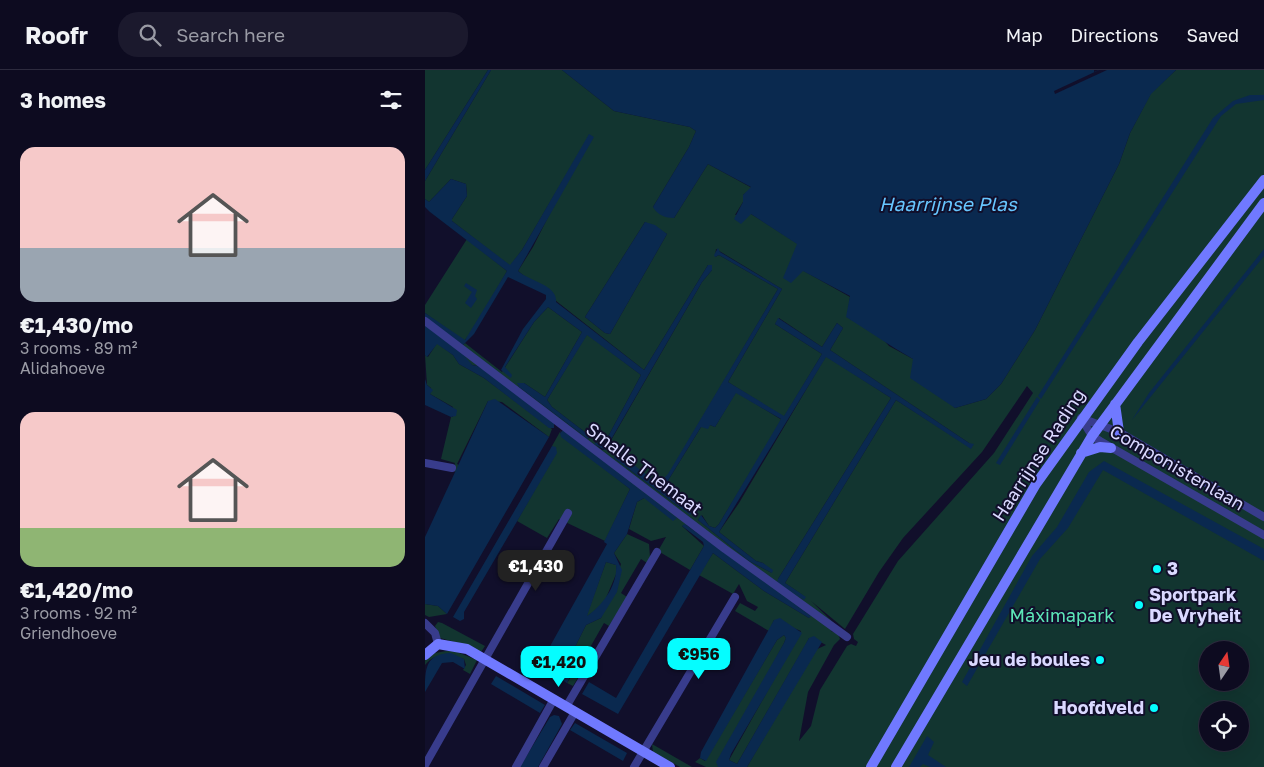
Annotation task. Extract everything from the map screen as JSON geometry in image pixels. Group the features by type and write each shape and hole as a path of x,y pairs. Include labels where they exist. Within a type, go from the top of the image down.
{"main road":[{"name":"Haarrijnse Rading","path":"871,767 1036,484 1081,418 1264,180"},
{"name":"Haarrijnse Rading","path":"896,767 1092,436 1264,203"},
{"path":"1115,403 1115,416 1119,432"},
{"path":"1081,453 1100,447 1111,448"},
{"path":"425,655 438,644 467,649 670,767"}],"street":[{"name":"Smalle Themaat","path":"425,321 725,549 847,637"},
{"name":"Componistenlaan","path":"1081,418 1119,432 1264,516"},
{"name":"Componistenlaan","path":"1081,418 1092,436 1264,535"},
{"path":"425,463 452,468"},
{"path":"425,765 568,513"},
{"path":"543,767 571,709 657,552"},
{"path":"634,767 735,597"},
{"path":"425,623 435,633 438,644"},
{"path":"516,767 554,700"}],"green space":[{"path":"425,70 488,70 425,170"},
{"name":"Máximapark","path":"491,70 562,70 614,111 690,127 696,131 689,147 653,207 674,218 708,164 752,188 743,195 743,202 735,215 751,214 798,244 802,270 850,297 847,317 881,337 889,346 913,359 955,408 986,399 1001,384 1035,330 1119,164 1130,133 1151,93 1176,70 1264,70 1264,767 747,767 815,650 826,645 813,638 809,638 737,764 729,760 801,631 774,620 769,631 735,611 740,603 755,611 758,607 747,601 739,584 733,594 699,575 713,553 764,591 809,618 810,615 760,581 687,525 682,526 704,546 690,570 658,551 666,537 651,541 629,529 637,502 644,498 563,429 482,367 472,365 465,360 458,349 425,317 463,345 465,343 502,372 534,322 548,307 582,332 545,397 524,383 518,383 519,387 588,439 590,436 552,407 547,400 587,334 641,375 603,446 595,444 602,450 606,449 702,282 712,270 708,265 644,370 518,271 533,247 590,134 522,250 510,266 452,221 467,196 466,184 451,179 429,202 425,199 425,181","holes":["645,222 667,234 610,334 605,333 585,317","716,249 782,289 728,382 784,417 822,354 775,324 779,318 822,347 837,323 843,328 830,350 969,443 971,448 896,400 785,583 806,597 778,579 891,398 826,356 739,503 719,532 756,561 763,563 772,573 749,561 698,520 702,515 709,526 715,528 719,524 782,420 736,392 715,427 710,425 701,427 664,487 664,491 693,510 679,507 614,458 617,453 655,482 659,483 669,474 778,289 719,255 715,257","1027,386 1033,393 994,453 898,561 853,634 854,639 858,642 856,646 851,644 847,646 820,690 811,726 799,741 808,692 834,645 840,639 838,634 831,631 837,626 811,601 845,629 879,572 903,538 982,452"]},
{"path":"467,239 507,271 472,332 464,341 425,313 425,305"},
{"path":"437,343 453,355 459,364 484,378 552,429 549,437 502,402 488,401 457,464 459,465 457,472 453,471 455,463 441,459 451,417 453,417 453,407 430,394 431,388 427,385 425,355 428,357"},
{"path":"561,430 560,433 630,489 605,541 559,519 547,538 517,521 556,453 552,446"},
{"path":"627,534 649,544 650,557 647,563 641,559 621,593 627,597 609,626 604,623 584,658 588,661 573,686 567,683 573,674 566,665 586,625 601,618 621,564 614,553"},
{"path":"606,562 616,565 617,572 603,605 586,617"},
{"path":"425,604 438,606 447,614 429,617 425,615"},
{"path":"438,622 485,646 481,652 466,645 440,638 435,626"},
{"path":"784,635 786,638 784,643 718,767 706,767 695,762 700,758 705,761 777,640"},
{"path":"452,650 477,660 470,674 463,670 466,665 464,659 438,656 425,665 425,660 435,653"},
{"path":"652,744 692,767 680,767 653,752"}],"water":[{"path":"488,70 491,70 425,181 425,170"},
{"name":"Haarrijnse Plas","path":"562,70 1094,70 1094,72 1099,70 1176,70 1151,94 1130,133 1119,164 1035,330 1001,384 986,399 955,408 910,378 913,359 846,317 850,296 803,271 791,283 783,278 797,244 751,214 741,224 734,219 743,202 743,195 751,187 708,164 674,218 659,214 653,207 689,147 696,131 690,127 614,111"},
{"path":"1250,95 1264,95 1264,100 1236,104 1221,116 1041,399 1038,396 1213,118 1233,101"},
{"path":"589,134 594,137 518,271 548,287 555,296 556,302 644,370 708,265 712,265 712,270 702,282 605,450 594,444 596,442 603,446 641,375 587,335 547,400 552,407 590,436 588,439 519,387 517,383 524,383 545,397 582,332 548,307 534,322 505,367 512,375 511,378 501,370 523,329 546,299 546,295 508,277 474,334 463,345 425,317 425,313 465,340 507,271 430,212 425,207 425,199 429,202 451,179 466,184 467,196 452,221 510,265 522,250"},
{"path":"645,222 655,225 667,234 610,334 605,333 585,317"},
{"path":"718,248 720,252 782,289 728,382 784,416 822,354 775,324 778,318 822,347 837,323 843,328 830,350 969,443 974,444 971,449 896,400 785,583 806,597 804,600 777,583 778,579 891,398 826,357 719,532 756,561 763,563 773,570 772,573 749,561 698,520 701,515 709,526 715,528 719,524 781,419 736,393 715,427 710,425 708,429 701,427 664,487 664,492 693,510 690,515 614,458 617,452 659,483 668,474 778,289 719,255 715,257 714,255"},
{"path":"1264,249 1264,256 1132,420 1149,393"},
{"path":"466,283 477,290 475,296 477,299 471,308 465,303 472,292 464,286"},
{"path":"425,325 459,349 472,365 482,367 554,422 554,428 549,428 484,378 459,364 453,355 437,344 427,357 425,355"},
{"path":"425,379 427,385 433,390 430,394 457,410 456,416 451,417 425,405"},
{"path":"1037,397 1040,400 1000,465 996,463"},
{"path":"495,399 549,437 447,614 438,606 425,604 425,537 488,401"},
{"path":"563,430 677,518 673,521 644,498 637,502 627,534 614,553 622,570 617,592 601,618 586,625 566,665 573,670 567,683 539,666 607,544 604,542 630,489 561,437 560,433","holes":["606,562 616,565 612,587 598,607 587,616"]},
{"path":"552,446 556,447 557,453 464,612 464,619 460,621 453,617"},
{"path":"1104,461 1264,549 1264,561 1103,470 1068,528 1040,559 967,686 962,682 1032,556 1057,527 1089,472"},
{"path":"685,524 811,616 809,618 764,591 713,553 618,714 582,694 589,682 616,698 704,546 703,542 682,526"},
{"path":"780,618 802,633 729,760 737,764 809,638 814,636 822,642 747,767 718,767 716,762 784,643 786,638 784,635 777,640 706,761 700,758 701,752 774,620"},
{"path":"451,653 464,659 465,669 453,662 442,663 425,692 425,676 428,664 436,656"},
{"path":"496,676 545,705 540,713 491,684"},
{"path":"554,715 559,716 562,724 538,767 520,767 550,717"},
{"path":"575,723 627,753 623,761 570,730"},
{"path":"927,736 934,742 928,755 946,767 930,767 923,764 920,767 909,767"}],"pier":[{"path":"1099,70 1107,70 1055,94 1054,91"}],"place":[{"name":"3","path":"1157,569"},
{"name":"Sportpark De Vryheit","path":"1139,605"},
{"name":"Jeu de boules","path":"1100,660"},
{"name":"Hoofdveld","path":"1154,708"}]}
